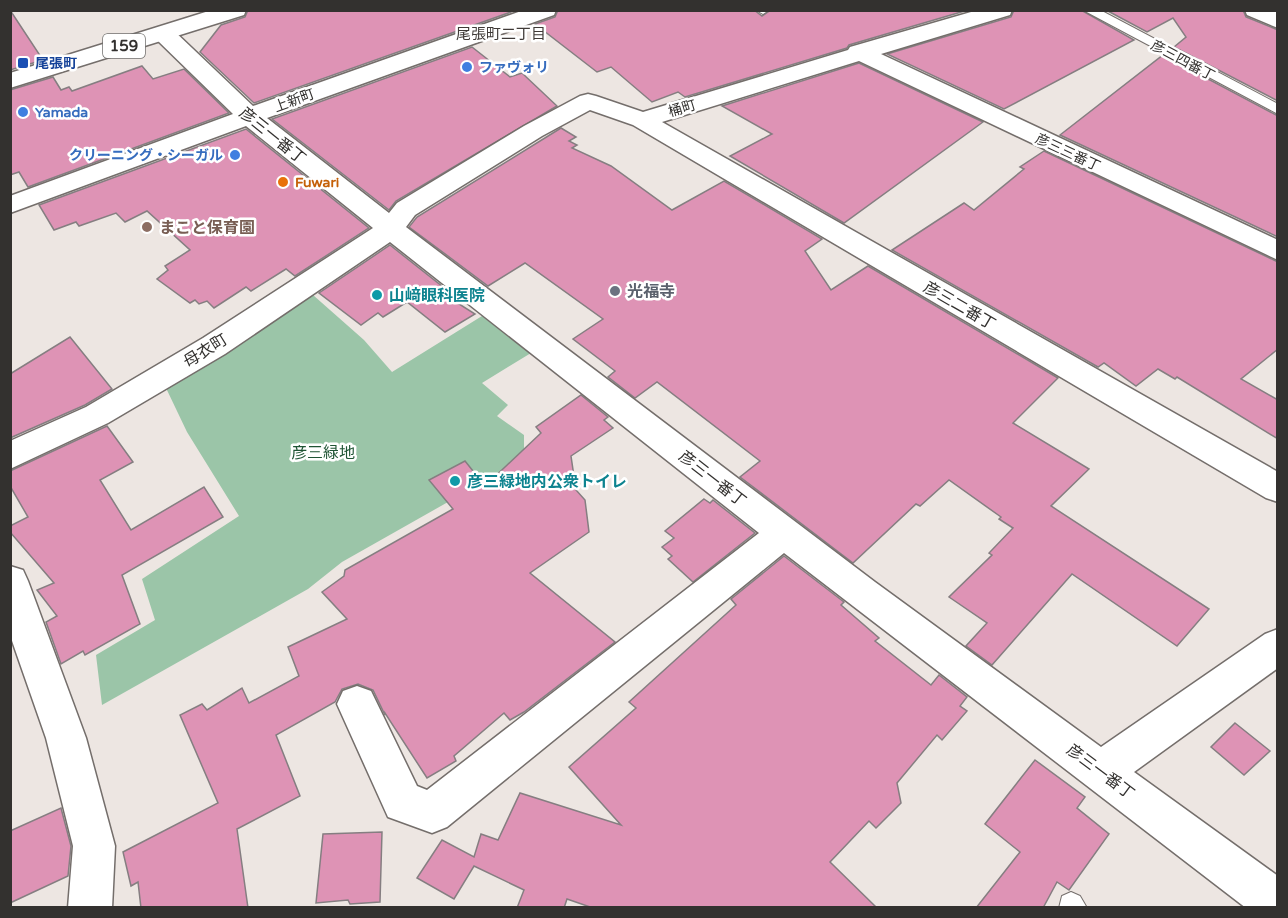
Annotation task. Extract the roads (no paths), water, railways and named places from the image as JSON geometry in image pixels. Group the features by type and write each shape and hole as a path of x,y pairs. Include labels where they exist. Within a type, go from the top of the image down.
{"main road":[{"name":"159","path":"10,81 236,10"},
{"name":"上新町","path":"10,205 249,116 546,10"},
{"name":"桶町","path":"642,120 858,52 1002,10"},
{"path":"1255,10 1278,22"},
{"name":"彦三一番丁","path":"164,34 249,116 391,229 784,533 1278,904"},
{"name":"彦三三番丁","path":"858,52 1278,251"},
{"path":"391,229 406,209 533,131 588,101 642,120"},
{"name":"彦三二番丁","path":"642,120 1278,489"},
{"name":"母衣町","path":"10,456 97,415 214,346 391,229"},
{"path":"357,704 403,802 432,812 784,533"},
{"path":"10,581 66,738 94,846 90,908"},
{"path":"1101,771 1278,646"}],"lane":[{"name":"彦三四番丁","path":"1089,10 1278,110"}],"place":[{"name":"尾張町","path":"23,63"},
{"name":"ファヴォリ","path":"467,67"},
{"name":"Yamada","path":"23,112"},
{"name":"クリーニング・シーガル","path":"235,155"},
{"name":"Fuwari","path":"283,182"},
{"name":"まこと保育園","path":"147,227"},
{"name":"光福寺","path":"615,291"},
{"name":"山﨑眼科医院","path":"377,295"},
{"name":"彦三緑地内公衆トイレ","path":"455,481"}],"district":[{"name":"尾張町二丁目","path":"501,34"}],"park label":[{"name":"彦三緑地","path":"323,452"}]}
